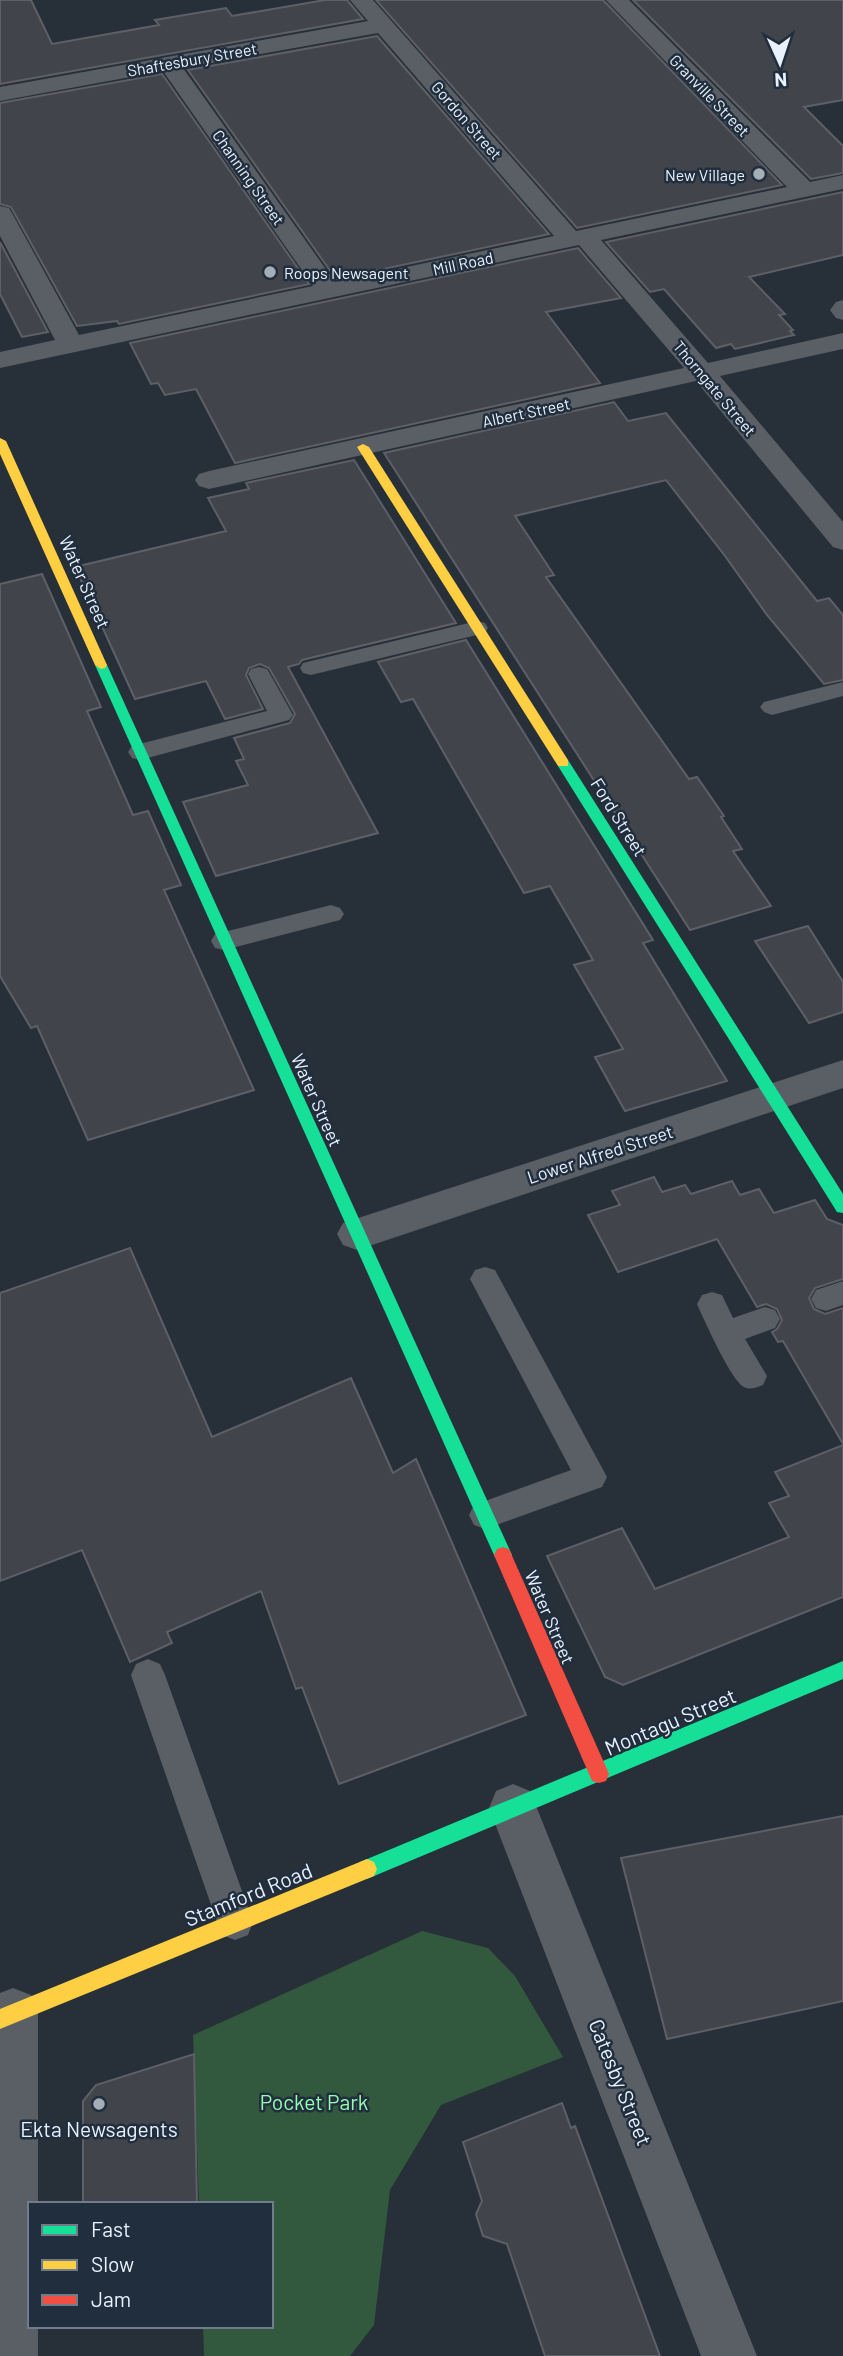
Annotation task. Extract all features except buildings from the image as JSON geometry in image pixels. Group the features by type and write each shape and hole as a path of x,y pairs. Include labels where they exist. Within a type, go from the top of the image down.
{"street":[{"name":"Gordon Street","path":"361,0 578,239"},
{"name":"Granville Street","path":"617,0 804,190"},
{"name":"Shaftesbury Street","path":"0,94 384,25"},
{"name":"Channing Street","path":"168,63 329,291"},
{"name":"Mill Road","path":"0,360 843,181"},
{"path":"0,213 71,345"},
{"name":"Thorngate Street","path":"578,239 704,373 842,539"},
{"name":"Albert Street","path":"209,480 843,341"},
{"name":"Water Street","path":"0,441 485,1515 599,1774"},
{"name":"Ford Street","path":"363,447 843,1208"},
{"name":"Lower Alfred Street","path":"357,1234 843,1074"},
{"name":"Montagu Street","path":"513,1808 843,1670"},
{"name":"Stamford Road","path":"6,2016 513,1808"},
{"name":"Catesby Street","path":"513,1808 729,2356"},
{"path":"6,2016 10,2356"}],"lane":[{"path":"843,306 839,310 843,314"},
{"path":"311,668 477,628"},
{"path":"140,752 281,715 259,674"},
{"path":"772,707 843,689"},
{"path":"225,941 331,914"},
{"path":"485,1279 591,1477 485,1515"},
{"path":"712,1304 725,1333 752,1376"},
{"path":"725,1333 765,1319"},
{"path":"148,1675 235,1922"}],"green space":[{"name":"Pocket Park","path":"422,1931 488,1948 515,1976 563,2057 441,2105 390,2190 374,2325 350,2356 204,2356 203,2328 273,2328 273,2202 199,2202 193,2035"}],"traffic: fast":[{"path":"101,665 503,1555"},
{"path":"563,763 843,1207"},
{"path":"367,1869 843,1670"}],"traffic: slow":[{"path":"0,441 101,665"},
{"path":"363,447 563,763"},
{"path":"0,2019 367,1869"}],"traffic: jam":[{"path":"503,1555 599,1774"}],"place":[{"name":"New Village","path":"759,174"},
{"name":"Roops Newsagent","path":"270,272"},
{"name":"Ekta Newsagents","path":"99,2104"}]}
